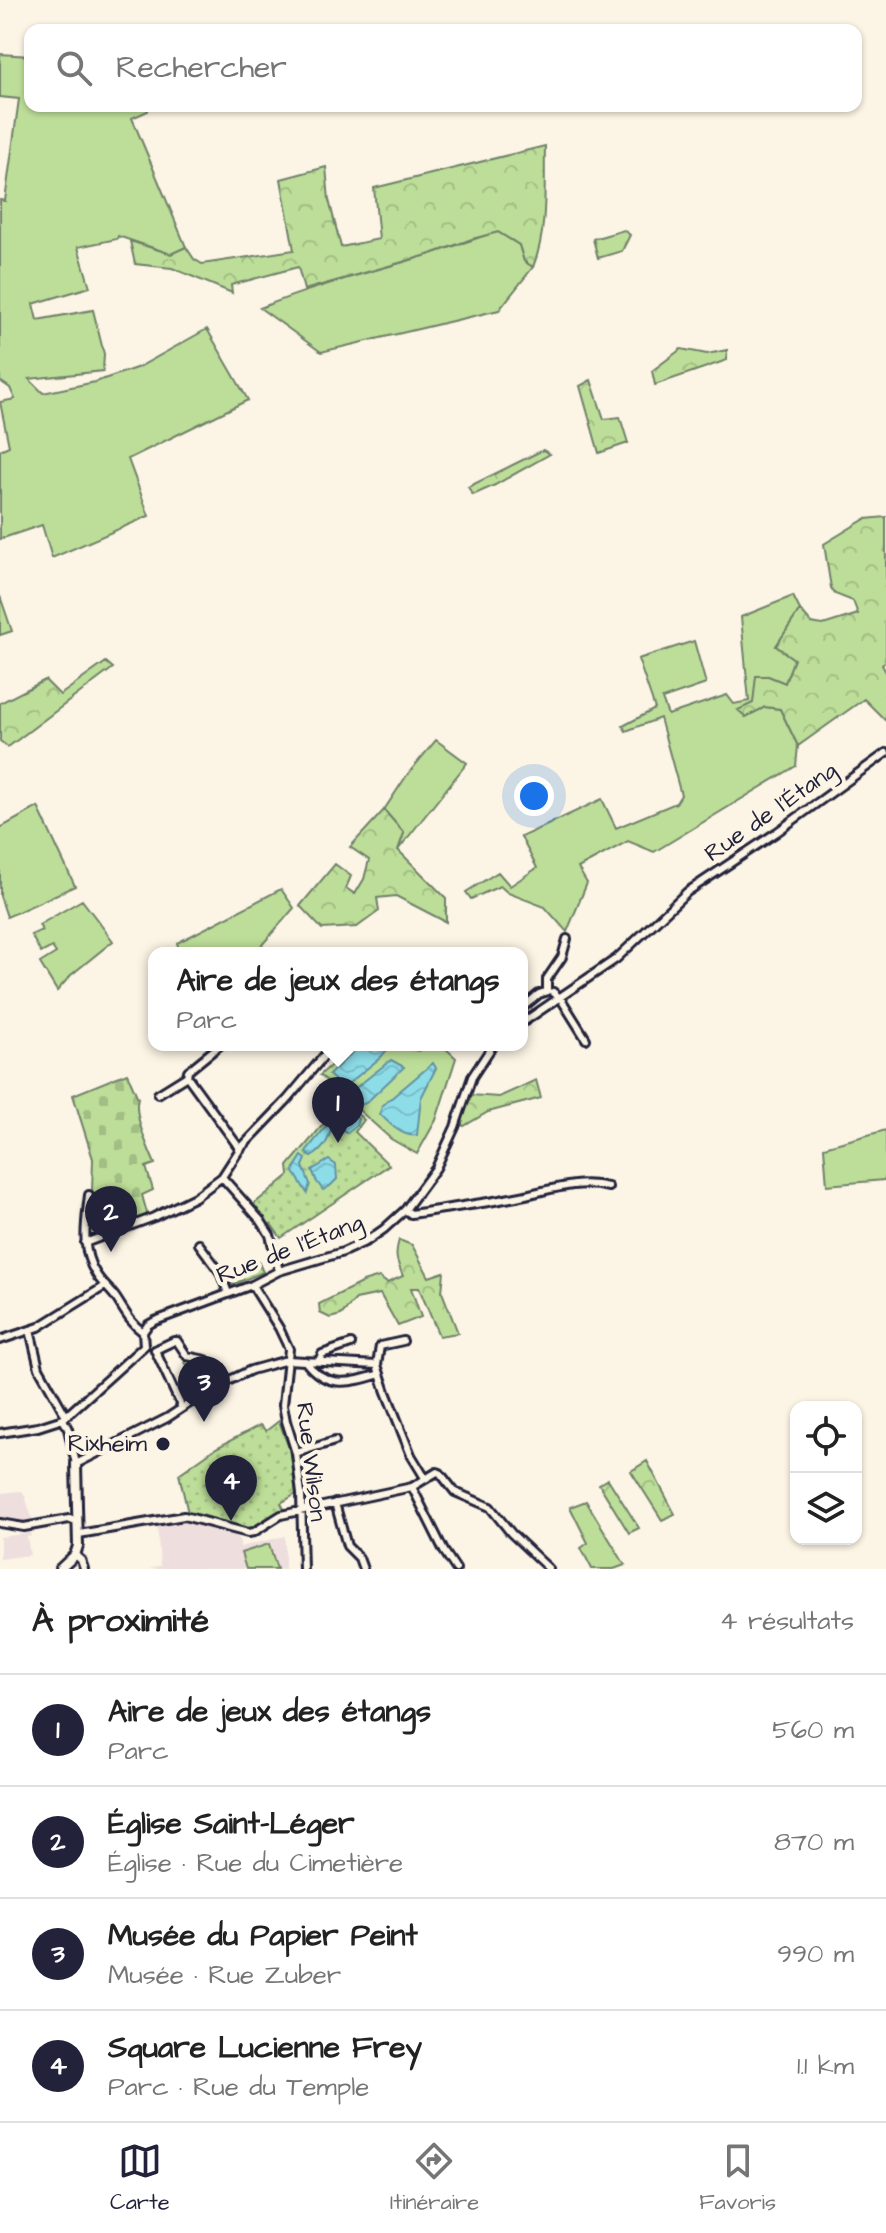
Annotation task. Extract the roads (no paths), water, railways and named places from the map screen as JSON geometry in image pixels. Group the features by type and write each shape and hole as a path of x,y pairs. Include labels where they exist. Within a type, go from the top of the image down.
{"main road":[{"path":"60,1569 75,1555 79,1534 74,1520 76,1464"}],"street":[{"name":"Rue de l'Étang","path":"528,1002 566,992 605,967 687,892 886,753"},
{"path":"567,939 562,957 547,979 553,993 586,1039"},
{"name":"Rue de l'Étang","path":"528,1019 539,1011 553,993"},
{"path":"531,999 539,1011"},
{"path":"158,1094 187,1076 188,1071 213,1051"},
{"path":"85,1243 154,1217 195,1197 222,1177 240,1149 328,1051"},
{"name":"Rue de l'Étang","path":"143,1332 155,1321 252,1285 279,1271 335,1255 376,1236 405,1210 436,1168 455,1127 472,1077 489,1051"},
{"path":"187,1076 240,1149"},
{"path":"222,1177 270,1235 279,1271"},
{"path":"405,1210 411,1214 425,1212 578,1183 608,1187"},
{"path":"89,1195 85,1243 95,1274 114,1294 133,1325 143,1332 144,1346"},
{"path":"199,1244 220,1272 228,1293"},
{"path":"252,1285 288,1345 287,1360"},
{"path":"0,1340 51,1321 105,1286"},
{"path":"30,1330 39,1368 65,1418 76,1464 167,1418 211,1389 251,1370 287,1360 377,1365"},
{"path":"155,1350 177,1341 187,1356 206,1360 223,1384"},
{"path":"403,1341 380,1346 377,1365 411,1455 425,1478"},
{"path":"319,1361 322,1354 351,1344"},
{"path":"0,1433 38,1427 65,1418 144,1346"},
{"path":"144,1346 155,1350 182,1408"},
{"name":"Rue Wilson","path":"287,1360 283,1405 296,1453 303,1569"},
{"path":"305,1361 322,1377 334,1382 351,1383 380,1374"},
{"path":"296,1453 335,1441"},
{"path":"79,1534 184,1516 254,1532 278,1516 412,1487 437,1472 455,1492 490,1507 511,1533 549,1569"},
{"path":"412,1487 456,1569"},
{"path":"335,1503 347,1546 359,1558 363,1569"},
{"path":"0,1523 24,1527 74,1520"},
{"path":"75,1555 84,1569"}],"water":[{"path":"354,1051 386,1051 343,1088 329,1075"},
{"path":"391,1060 404,1067 361,1105 349,1093"},
{"path":"433,1063 436,1068 421,1098 417,1135 407,1134 380,1114 382,1106"},
{"path":"345,1105 358,1119 356,1126 347,1133 334,1122"},
{"path":"328,1124 332,1125 323,1148 311,1157 307,1150"},
{"path":"302,1156 306,1159 303,1166 310,1184 307,1193 294,1172"},
{"path":"329,1160 336,1165 337,1179 323,1190 312,1170"}],"place":[{"name":"Aire de jeux des étangs","path":"338,1143"},
{"name":"Église Saint-Léger","path":"111,1252"},
{"name":"Musée du Papier Peint","path":"204,1422"},
{"name":"Rixheim","path":"163,1444"},
{"name":"Square Lucienne Frey","path":"231,1521"}]}
